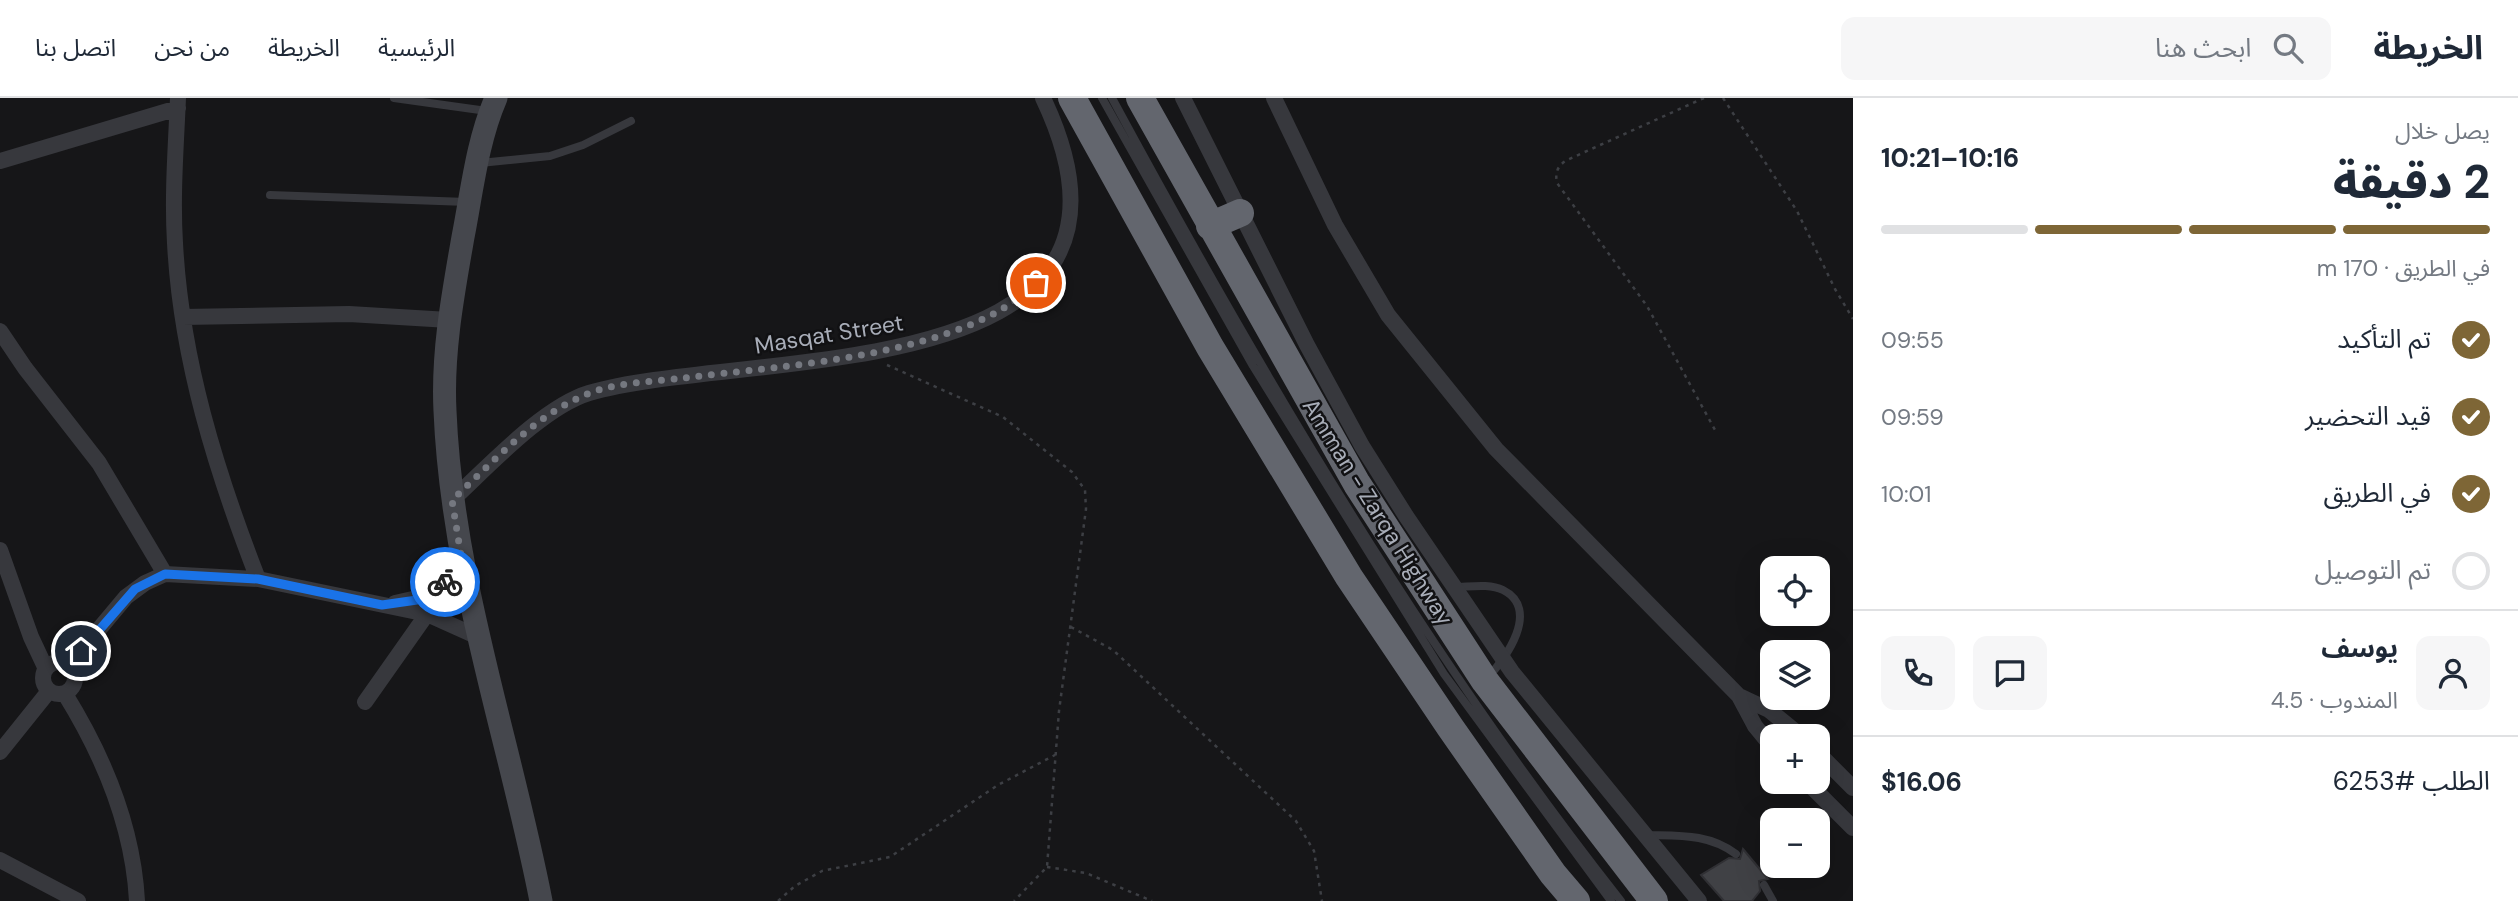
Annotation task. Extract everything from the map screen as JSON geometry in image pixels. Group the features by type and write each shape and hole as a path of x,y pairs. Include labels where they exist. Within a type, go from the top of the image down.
{"highway":[{"path":"1072,98 1217,358 1349,578 1465,750 1576,901"},
{"name":"Amman - Zarqa Highway","path":"1140,98 1357,484 1495,671 1654,901"},
{"path":"1210,226 1240,212"}],"street":[{"name":"Masqat Street","path":"452,500 546,417 588,394 630,385 865,355 927,340 986,318 1023,296 1049,270 1065,241 1072,195 1064,149 1043,98"},
{"path":"1183,98 1307,345 1362,446 1454,587 1495,671 1644,835 1699,901"},
{"path":"1274,98 1335,225 1388,315 1496,449 1740,696 1776,715 1787,724"},
{"path":"0,161 178,103 175,244 183,317 213,452 258,579"},
{"path":"493,105 477,163 449,320 444,410 452,500 476,636 541,901"},
{"path":"183,317 349,314 449,320"},
{"path":"0,331 25,369 99,463 165,574"},
{"path":"0,550 30,637 46,668"},
{"path":"382,605 426,596 463,568"},
{"path":"69,665 127,597 145,583 165,574 258,579 427,614 476,636"},
{"path":"365,702 427,614"},
{"path":"0,752 57,692 71,690 75,677 69,665 52,663 43,676 44,685 57,692 87,730 120,808 130,849 137,901"},
{"path":"1740,696 1760,732"},
{"path":"1830,765 1853,788"},
{"path":"1819,794 1853,828"},
{"path":"0,860 78,901"}],"lane":[{"path":"394,98 493,105"},
{"path":"1102,98 1253,366 1444,674 1611,901"},
{"path":"1112,98 1206,272 1343,501 1454,671 1621,901"},
{"path":"477,163 550,156 583,145 631,121"},
{"path":"270,195 470,202"},
{"path":"1454,587 1488,586 1503,590 1515,600 1520,614 1519,628 1495,671"},
{"path":"1644,835 1700,837 1714,841 1736,854"},
{"path":"1764,885 1773,901"}],"path":[{"path":"1704,98 1567,160 1558,167 1556,177 1647,306 1715,430"},
{"path":"1723,98 1805,224 1819,259 1853,319"},
{"path":"865,355 1003,417 1080,480 1087,499 1055,755 1047,867 1014,901"},
{"path":"1071,627 1113,650 1296,821 1314,850 1322,901"},
{"path":"779,901 794,886 822,872 890,857 998,785 1055,755"},
{"path":"1047,867 1086,873 1152,901"}],"building":[{"path":"1743,849 1760,869 1760,878 1768,879 1759,881 1760,891 1752,901 1724,901 1701,875 1729,858 1740,859"}],"way so far":[{"path":"445,582 463,568 452,500 501,454 565,404 588,394 630,385 865,355 927,340 986,318 1023,296 1036,283"}],"route":[{"path":"81,651 135,589 165,574 258,579 382,605 417,600 445,582"}]}
